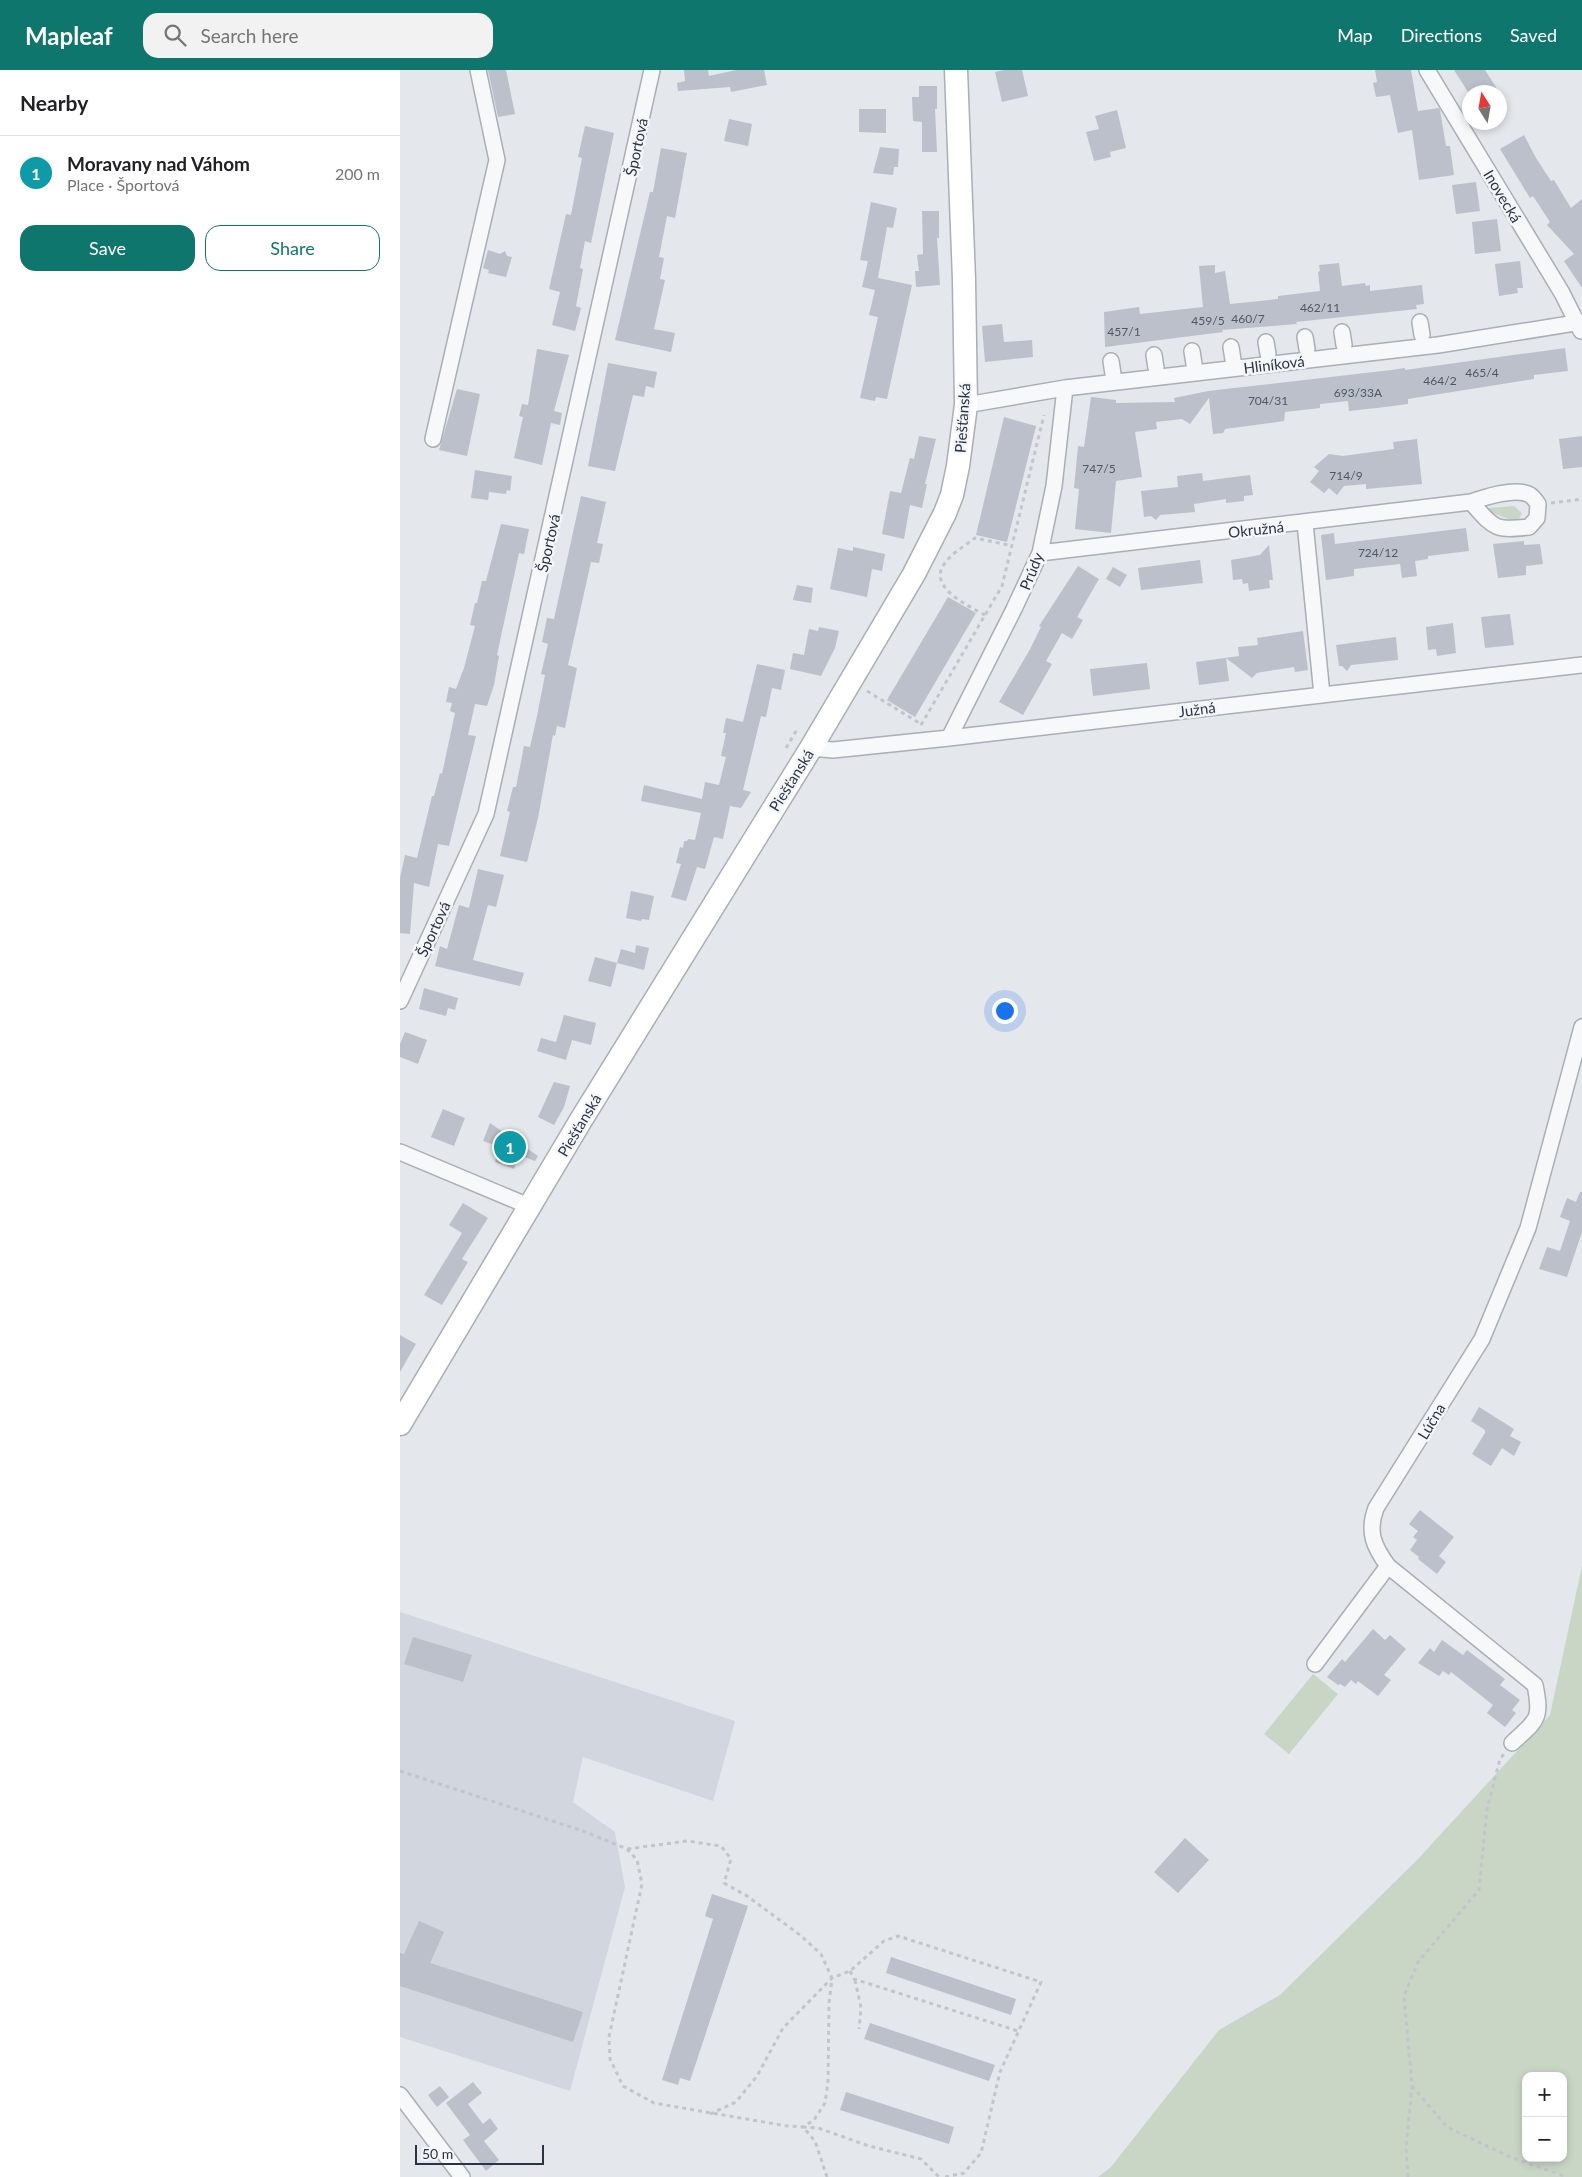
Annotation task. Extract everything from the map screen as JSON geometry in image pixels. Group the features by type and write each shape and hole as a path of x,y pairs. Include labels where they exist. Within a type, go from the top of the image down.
{"main road":[{"name":"Piešťanská","path":"400,1424 727,882 811,748 928,550 952,495 966,405 964,280 956,70"}],"street":[{"path":"433,439 497,160 478,70"},
{"name":"Športová","path":"400,1001 486,814 652,70"},
{"name":"Inovecká","path":"1427,70 1581,326"},
{"name":"Hliníková","path":"966,405 1066,388 1438,345 1581,326"},
{"name":"Prúdy","path":"949,738 1040,553 1054,486 1066,388"},
{"name":"Okružná","path":"1040,553 1305,524 1471,502 1487,496 1521,492 1530,495 1538,504"},
{"path":"1471,502 1492,526 1506,530 1530,527 1537,518 1538,504"},
{"path":"1305,524 1322,695"},
{"name":"Južná","path":"811,748 833,750 949,738 1582,665"},
{"name":"Lúčna","path":"1512,1743 1538,1719 1539,1705 1535,1685 1388,1566 1376,1549 1372,1519 1376,1508 1482,1339 1528,1228 1582,1028"},
{"path":"400,1152 531,1207"},
{"path":"1315,1664 1388,1566"},
{"path":"400,2095 462,2177"}],"path":[{"path":"916,732 1002,586 1046,410"},
{"path":"1538,504 1582,499"},
{"path":"985,615 949,594 941,578 941,568 946,561 976,538 1013,546"},
{"path":"864,689 921,725"},
{"path":"782,756 801,724"},
{"path":"1408,2177 1406,2148 1412,2085 1404,1996 1418,1962 1480,1890 1487,1810 1500,1759 1512,1743"},
{"path":"400,1771 580,1830 627,1849 637,1860 642,1884 609,2037 610,2059 623,2086 654,2103 786,2126 818,2128 869,2146 921,2159 939,2177"},
{"path":"627,1849 687,1840 721,1846 731,1859 724,1883 747,1896 800,1935 821,1954 832,1978 829,2003 828,2082 825,2103 814,2120 803,2126"},
{"path":"710,2114 736,2102 757,2076 783,2028 832,1978 850,1971 884,1942 898,1936 1041,1982 1000,2072 981,2153 964,2173 945,2177"},
{"path":"850,1971 854,1979 860,2008 859,2029"},
{"path":"854,1979 1018,2031"},
{"path":"1412,2085 1447,2127 1510,2157 1567,2177"},
{"path":"803,2126 815,2141 827,2177"}],"shaded area":[{"path":"400,1612 735,1721 713,1801 583,1757 573,1802 615,1832 625,1887 570,2091 400,2037"}],"green space":[{"path":"1514,506 1522,513 1518,521 1488,511 1489,508"},
{"path":"1582,1566 1582,2177 1098,2177 1111,2167 1219,2030 1280,1995 1418,1859 1550,1715"},
{"path":"1313,1674 1338,1694 1289,1754 1264,1734"}],"building":[{"path":"488,70 506,70 515,114 498,117"},
{"path":"684,70 708,70 709,76 736,70 764,70 767,85 731,92 730,87 678,91 677,83 685,81"},
{"path":"1022,70 1028,96 1002,102 995,72"},
{"path":"1375,70 1411,70 1418,111 1439,108 1440,110 1446,146 1450,146 1454,175 1419,180 1412,130 1398,133 1390,95 1376,97 1373,83 1377,82"},
{"path":"1454,70 1485,70 1495,85 1464,85"},
{"path":"919,86 937,86 937,109 935,109 937,152 922,152 922,122 913,121 912,97 919,97"},
{"path":"859,109 886,109 886,133 859,132"},
{"path":"1117,110 1126,148 1110,152 1111,157 1094,161 1086,132 1099,129 1095,116"},
{"path":"729,119 752,124 748,146 724,141"},
{"path":"585,126 614,133 591,243 585,241 580,268 583,269 576,306 581,308 575,331 552,325 560,292 549,289 566,214 571,215 582,158 578,157"},
{"path":"1524,135 1536,158 1551,181 1554,180 1571,208 1582,199 1582,288 1564,261 1574,254 1547,225 1550,222 1533,196 1530,198 1500,149"},
{"path":"880,147 899,149 898,167 894,167 893,175 873,173"},
{"path":"661,148 687,153 675,218 667,216 659,257 664,258 660,279 665,280 654,329 675,333 671,352 615,340 650,192 653,192"},
{"path":"1476,182 1480,211 1456,214 1452,185"},
{"path":"871,202 897,208 893,228 887,227 878,278 912,285 887,399 876,397 875,401 860,398 878,317 869,315 875,290 862,287 868,261 860,260"},
{"path":"922,211 939,211 939,238 937,238 940,285 916,287 915,271 919,271 917,255 923,254"},
{"path":"1497,219 1501,251 1475,254 1472,222"},
{"path":"488,250 500,254 505,251 507,256 512,257 506,277 488,273 489,270 483,268"},
{"path":"1520,261 1523,288 1517,288 1518,293 1499,296 1495,264"},
{"path":"1339,263 1342,286 1365,283 1366,286 1370,285 1370,291 1422,285 1424,304 1416,305 1417,309 1296,322 1297,324 1222,330 1223,332 1105,347 1104,312 1139,307 1140,314 1203,307 1199,266 1215,265 1215,273 1225,271 1230,304 1278,299 1278,296 1320,291 1319,265"},
{"path":"1002,324 1004,342 1032,340 1033,357 985,362 982,326"},
{"path":"1565,348 1568,371 1534,375 1534,379 1408,399 1408,404 1349,411 1348,401 1320,404 1320,408 1285,412 1284,421 1225,429 1223,433 1213,434 1209,398 1190,424 1182,419 1156,422 1157,429 1135,432 1142,477 1116,481 1111,533 1075,529 1079,489 1074,488 1078,446 1084,447 1091,397 1116,400 1116,403 1175,402 1174,398 1208,391 1405,368 1405,370"},
{"path":"537,349 569,355 554,411 562,413 560,425 551,423 542,465 514,458 523,417 519,416 522,404 528,405"},
{"path":"608,363 657,372 654,388 646,386 644,397 633,395 615,471 588,466"},
{"path":"457,389 480,394 467,456 439,450"},
{"path":"1004,417 1036,426 1007,542 976,535"},
{"path":"919,436 936,439 925,484 927,484 922,508 910,505 904,539 882,534 890,491 901,493 910,458 914,459"},
{"path":"1582,436 1582,467 1563,469 1559,439"},
{"path":"1417,439 1422,484 1366,489 1366,484 1344,486 1337,495 1329,488 1324,493 1310,482 1319,471 1314,467 1329,454 1343,456 1394,449 1393,442"},
{"path":"475,470 512,476 510,491 507,490 506,494 489,492 488,500 471,498"},
{"path":"1202,473 1203,481 1250,475 1253,495 1244,496 1244,501 1226,503 1226,499 1194,504 1195,512 1160,515 1156,520 1151,516 1144,517 1141,491 1178,487 1177,476"},
{"path":"581,496 606,502 597,543 603,544 599,563 591,562 568,665 577,668 565,728 557,726 555,736 553,735 538,818 527,862 500,856 510,812 507,811 513,787 516,787 524,746 530,747 537,716 545,675 541,674 548,644 542,642 547,618 554,619"},
{"path":"501,524 529,529 524,554 519,553 497,655 499,656 494,685 487,706 475,704 468,735 476,736 449,846 438,844 429,887 414,883 410,934 400,933 400,878 405,855 417,858 432,796 434,796 440,773 442,774 455,713 450,711 452,703 446,702 449,687 456,689 464,668 475,626 470,625 475,603 477,603 482,581 486,581"},
{"path":"1466,528 1469,551 1428,556 1428,559 1415,561 1417,576 1402,578 1400,564 1354,569 1354,576 1326,580 1321,535 1334,533 1335,544"},
{"path":"1524,541 1524,545 1540,544 1543,564 1526,566 1526,575 1498,578 1493,544"},
{"path":"1269,545 1273,580 1269,580 1270,588 1249,591 1248,583 1243,584 1242,579 1233,580 1231,560 1260,555"},
{"path":"853,547 885,554 882,571 872,569 867,597 830,589 838,548 853,551"},
{"path":"1200,560 1203,583 1141,590 1138,568"},
{"path":"1078,566 1099,579 1077,617 1083,620 1072,639 1062,633 1046,661 1052,664 1023,715 999,702 1029,651 1041,627 1039,626"},
{"path":"1113,567 1127,575 1120,587 1106,579"},
{"path":"797,585 813,588 811,603 793,600"},
{"path":"948,597 976,613 915,717 887,700"},
{"path":"1510,614 1514,645 1485,648 1481,617"},
{"path":"1453,623 1456,653 1437,656 1436,649 1428,650 1426,627"},
{"path":"819,627 839,631 835,648 821,676 790,669 793,653 804,655 809,629 818,631"},
{"path":"1303,631 1308,670 1295,672 1294,667 1257,673 1252,678 1226,658 1229,681 1199,685 1196,662 1239,656 1238,647 1258,645 1257,638"},
{"path":"1396,637 1398,660 1351,665 1347,671 1342,666 1339,666 1336,645"},
{"path":"1147,663 1150,689 1093,696 1090,669"},
{"path":"757,664 785,670 781,690 772,688 766,717 761,716 743,790 751,792 741,808 730,806 723,839 714,837 705,869 697,867 686,901 671,897 681,864 676,863 680,847 683,848 684,841 688,839 695,840 701,813 641,801 644,785 702,799 705,782 719,785 726,757 721,756 726,733 723,733 726,718 743,722"},
{"path":"478,869 504,875 496,907 488,905 473,960 524,973 520,986 435,966 440,946 447,949 459,905 469,908"},
{"path":"631,891 654,896 649,920 642,919 641,921 626,918"},
{"path":"636,945 649,948 644,970 617,963 621,949 635,953"},
{"path":"595,957 617,963 611,987 588,981"},
{"path":"424,988 458,998 455,1010 448,1008 446,1016 419,1009"},
{"path":"564,1015 596,1023 591,1045 572,1040 566,1060 537,1051 541,1038 556,1042"},
{"path":"405,1032 427,1040 418,1064 400,1057 400,1044"},
{"path":"554,1082 570,1086 564,1107 554,1125 538,1117"},
{"path":"443,1109 465,1118 454,1146 431,1137"},
{"path":"490,1123 538,1156 535,1161 519,1155 514,1169 495,1162 500,1147 483,1141"},
{"path":"1580,1192 1582,1192 1582,1232 1567,1277 1539,1269 1547,1247 1560,1251 1570,1221 1560,1217 1567,1198 1576,1202"},
{"path":"463,1203 488,1218 462,1259 468,1262 442,1305 424,1295 462,1233 449,1225"},
{"path":"400,1335 416,1344 400,1372"},
{"path":"1479,1407 1514,1429 1510,1436 1521,1442 1514,1456 1502,1448 1491,1466 1472,1454 1485,1433 1485,1430 1471,1421"},
{"path":"1420,1510 1454,1537 1439,1556 1446,1562 1437,1574 1410,1550 1417,1540 1413,1537 1418,1531 1409,1524"},
{"path":"1373,1629 1385,1640 1390,1635 1406,1649 1384,1675 1391,1680 1378,1696 1358,1681 1356,1684 1351,1680 1345,1687 1340,1684 1338,1685 1327,1677 1342,1659 1345,1662"},
{"path":"413,1637 472,1655 463,1682 404,1664"},
{"path":"1442,1640 1463,1655 1467,1650 1505,1679 1500,1685 1520,1700 1512,1710 1516,1713 1505,1727 1487,1713 1493,1705 1451,1672 1449,1675 1443,1671 1439,1676 1418,1663 1430,1648 1434,1652"},
{"path":"1185,1838 1209,1860 1178,1893 1154,1872"},
{"path":"712,1894 748,1906 690,2081 680,2078 678,2085 662,2080 713,1919 705,1916"},
{"path":"419,1921 444,1932 430,1963 583,2012 573,2042 400,1986 400,1953 404,1954"},
{"path":"891,1957 1016,1999 1011,2015 886,1973"},
{"path":"870,2023 995,2065 989,2081 864,2039"},
{"path":"473,2082 482,2093 468,2104 483,2124 490,2118 498,2129 484,2141 499,2160 486,2171 463,2140 470,2135 446,2103"},
{"path":"440,2086 449,2097 437,2107 428,2095"},
{"path":"846,2092 954,2127 949,2144 840,2110"}],"place":[{"name":"Moravany nad Váhom","path":"510,1147"}]}
